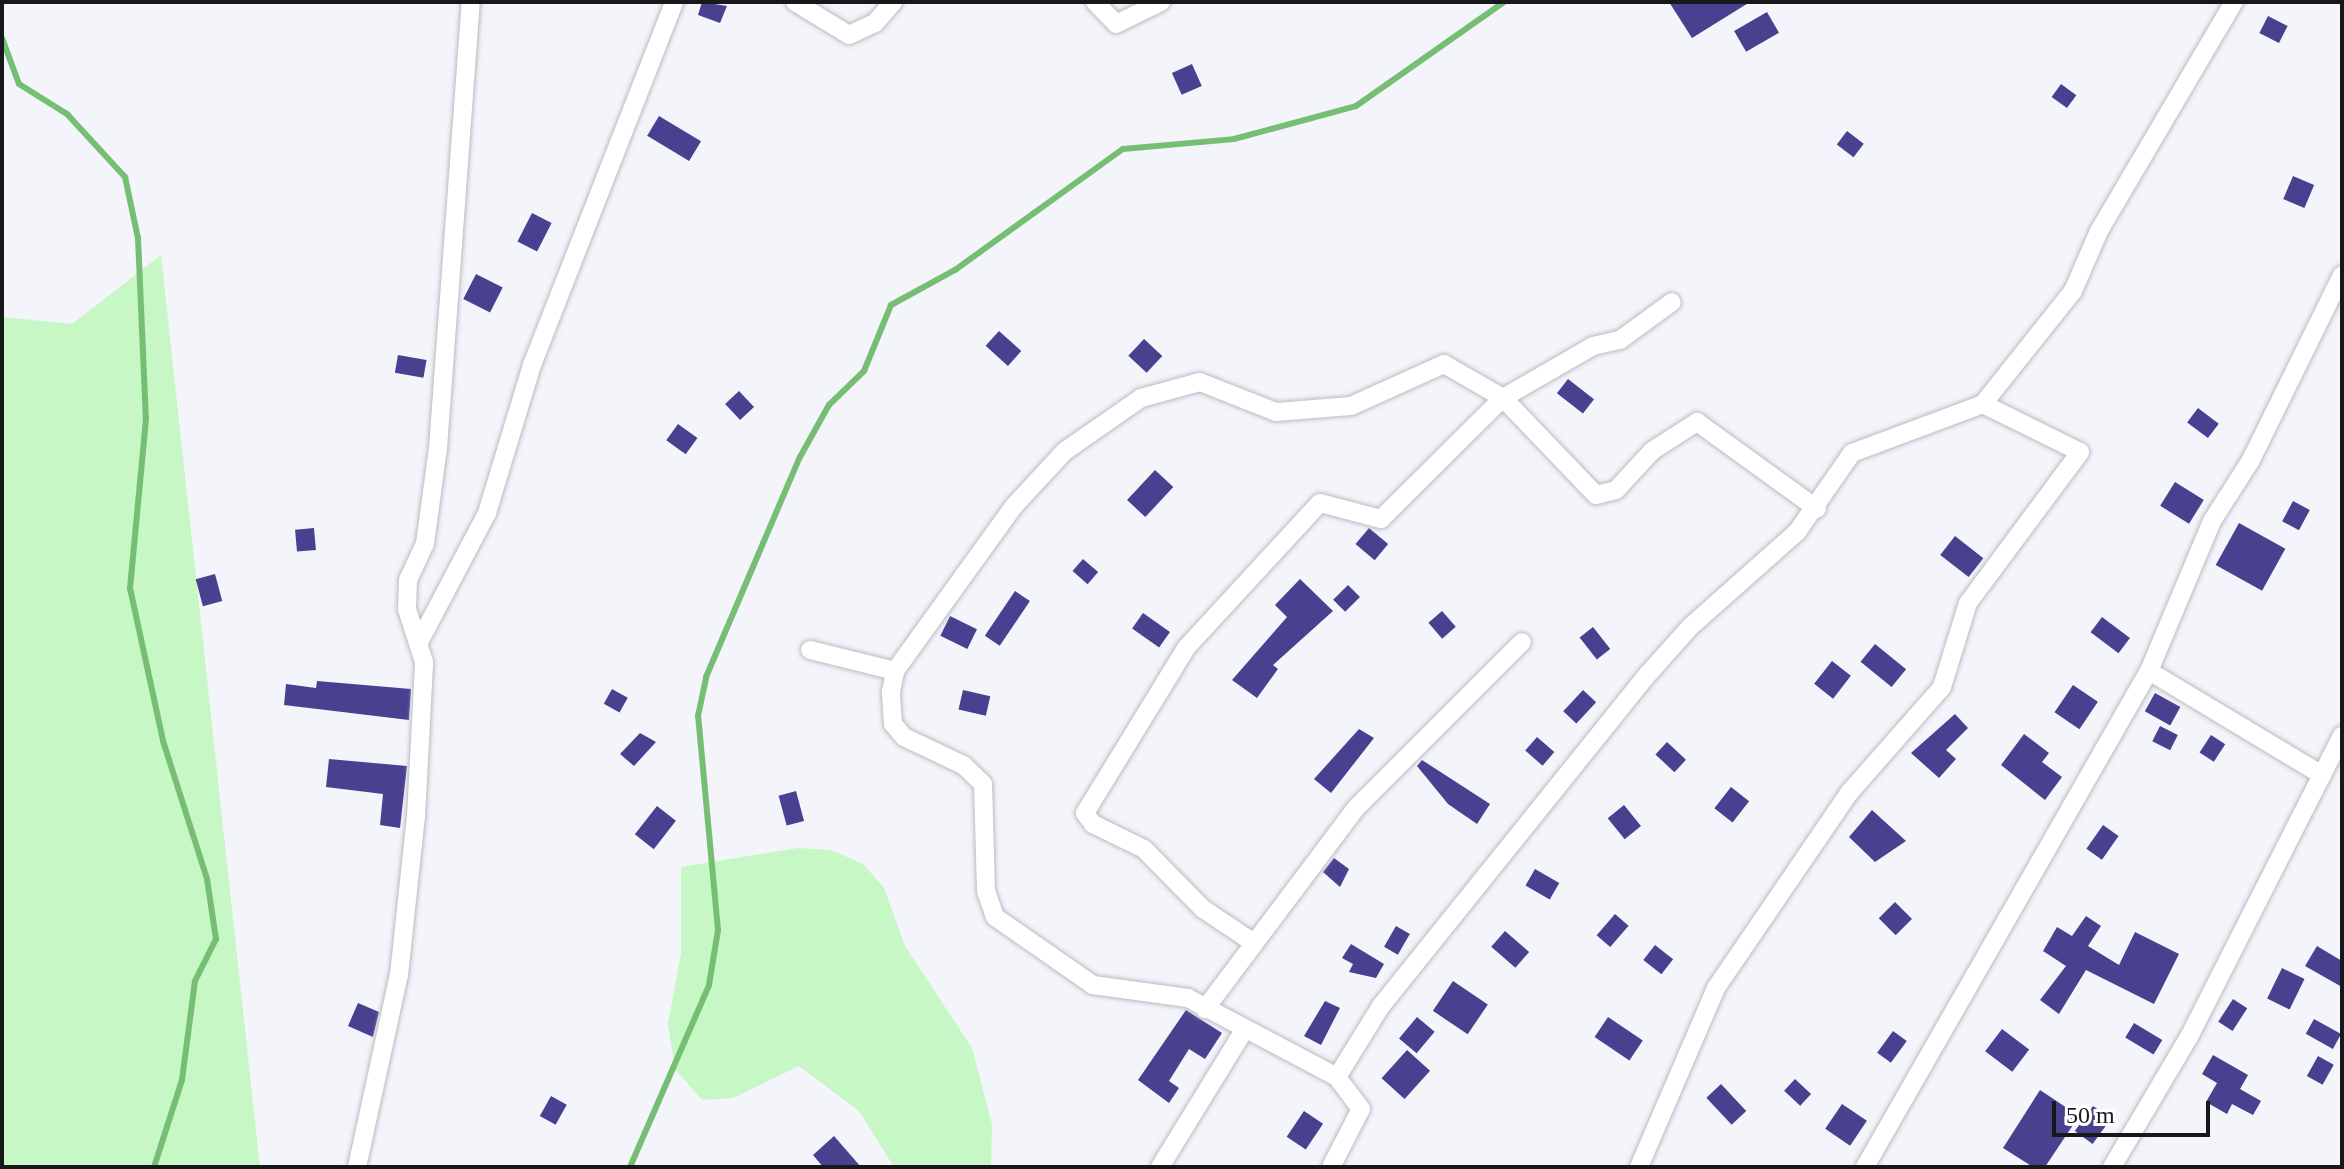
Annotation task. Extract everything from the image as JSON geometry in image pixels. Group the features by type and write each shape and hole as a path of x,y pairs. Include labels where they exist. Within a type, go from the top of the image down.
{"street":[{"path":"357,1167 399,975 423,704 408,580 425,544 438,448 471,2"},
{"path":"418,644 487,513 532,365 674,2"},
{"path":"795,2 849,35 875,23 893,2"},
{"path":"1095,2 1116,24 1161,2"},
{"path":"1337,1077 1381,1006 1649,673 1817,509 1852,453 1983,404 2073,291 2099,231 2234,2"},
{"path":"1865,1167 2149,671 2212,521 2251,460 2342,275"},
{"path":"1251,941 1203,909 1144,849 1093,824 1088,805 1186,648 1320,503 1381,519 1503,398 1593,346 1620,340 1672,302"},
{"path":"1331,1167 1361,1109 1337,1077 1167,991 1093,985 995,917 986,891 983,784 893,724 895,671 1014,506 1065,451 1141,398 1200,382 1276,412 1351,406 1444,364 1503,398 1596,495 1616,490 1652,451 1697,422 1817,509"},
{"path":"1639,1167 1716,988 1849,793 1948,680 1968,603 2080,452 1983,404"},
{"path":"1205,1009 1251,941 1355,809 1522,642"},
{"path":"810,650 895,671"},
{"path":"2149,671 2322,775"},
{"path":"2112,1167 2189,1037 2342,736"},
{"path":"1160,1167 1243,1032"}],"green space":[{"path":"161,255 260,1167 2,1167 2,317 72,324"},
{"path":"798,848 831,850 863,864 884,888 905,946 972,1048 992,1124 991,1167 894,1167 859,1111 799,1066 733,1098 702,1100 675,1069 668,1024 681,954 681,867"}],"building":[{"path":"702,2 727,6 720,23 698,15"},
{"path":"1669,2 1750,2 1692,38"},
{"path":"1767,12 1779,33 1746,52 1734,31"},
{"path":"2268,16 2288,26 2279,43 2259,33"},
{"path":"1192,64 1202,86 1182,95 1172,73"},
{"path":"2061,84 2076,95 2067,108 2052,97"},
{"path":"659,116 701,141 689,161 647,136"},
{"path":"1847,131 1864,144 1854,157 1837,145"},
{"path":"2293,176 2314,185 2304,208 2283,199"},
{"path":"532,213 552,223 537,251 517,242"},
{"path":"476,274 503,288 490,313 463,299"},
{"path":"999,331 1021,351 1008,366 986,346"},
{"path":"1144,339 1162,356 1147,373 1128,356"},
{"path":"398,355 427,360 423,378 395,373"},
{"path":"1568,379 1594,399 1583,414 1557,393"},
{"path":"739,391 754,407 740,420 725,404"},
{"path":"2198,408 2219,424 2208,438 2187,422"},
{"path":"678,424 697,438 686,454 666,440"},
{"path":"1155,470 1173,487 1145,517 1127,500"},
{"path":"2175,482 2204,500 2189,524 2160,506"},
{"path":"2293,501 2310,510 2299,530 2282,521"},
{"path":"2239,523 2285,549 2262,591 2216,565"},
{"path":"314,528 316,550 297,552 295,530"},
{"path":"1369,528 1388,544 1375,560 1356,544"},
{"path":"1955,536 1983,558 1969,577 1940,555"},
{"path":"1083,559 1098,572 1088,584 1073,571"},
{"path":"215,574 222,601 203,606 196,579"},
{"path":"1300,579 1333,611 1273,665 1278,669 1257,698 1232,680 1287,617 1275,605"},
{"path":"1348,585 1360,597 1345,612 1333,600"},
{"path":"1015,591 1030,601 1000,646 985,636"},
{"path":"1442,611 1456,627 1442,639 1428,623"},
{"path":"1143,613 1170,632 1159,647 1132,629"},
{"path":"950,616 977,629 967,649 940,636"},
{"path":"2102,617 2130,638 2119,653 2091,632"},
{"path":"1593,627 1610,649 1597,660 1580,637"},
{"path":"1875,644 1906,669 1892,687 1861,662"},
{"path":"1832,661 1851,676 1833,699 1814,684"},
{"path":"317,681 411,689 409,720 284,705 286,684 316,688"},
{"path":"2073,685 2098,702 2079,729 2055,712"},
{"path":"612,689 628,698 620,713 604,704"},
{"path":"963,690 990,696 986,716 959,709"},
{"path":"1583,690 1596,702 1576,723 1563,711"},
{"path":"2155,693 2180,707 2170,725 2145,711"},
{"path":"1955,714 1968,728 1946,750 1956,759 1939,778 1911,753"},
{"path":"2160,726 2178,735 2170,750 2152,741"},
{"path":"1359,729 1374,738 1331,793 1314,779"},
{"path":"640,733 656,742 634,766 620,754"},
{"path":"2024,734 2049,753 2042,762 2062,777 2045,800 2001,765"},
{"path":"2211,735 2225,744 2214,762 2200,753"},
{"path":"1537,737 1554,752 1543,766 1525,751"},
{"path":"1667,742 1686,760 1674,772 1655,754"},
{"path":"329,759 407,766 400,828 380,825 383,794 326,787"},
{"path":"1422,760 1490,804 1477,824 1448,804 1417,766"},
{"path":"1731,787 1749,801 1733,822 1714,808"},
{"path":"796,791 804,821 787,826 779,796"},
{"path":"1624,805 1641,826 1625,839 1608,818"},
{"path":"657,806 676,821 654,849 635,834"},
{"path":"1872,810 1906,841 1875,862 1849,837"},
{"path":"2103,825 2119,836 2102,860 2086,849"},
{"path":"1334,858 1349,869 1340,887 1323,872"},
{"path":"1535,869 1559,883 1550,899 1526,885"},
{"path":"1895,902 1912,919 1896,935 1879,918"},
{"path":"1615,914 1629,926 1610,947 1597,935"},
{"path":"2086,916 2101,926 2088,946 2119,965 2135,932 2179,954 2154,1004 2086,970 2059,1014 2040,1000 2066,966 2043,951 2057,927 2072,936"},
{"path":"1396,926 1410,934 1398,955 1384,947"},
{"path":"1505,931 1529,952 1515,968 1491,947"},
{"path":"1351,944 1384,964 1376,978 1349,972 1353,964 1342,958"},
{"path":"1655,945 1673,959 1661,974 1643,960"},
{"path":"2317,946 2342,961 2342,987 2305,966"},
{"path":"2282,968 2304,979 2290,1010 2267,999"},
{"path":"1453,981 1488,1004 1468,1034 1433,1011"},
{"path":"2233,999 2247,1008 2233,1031 2218,1022"},
{"path":"1325,1001 1340,1008 1321,1045 1304,1036"},
{"path":"358,1003 379,1012 373,1037 348,1026"},
{"path":"1186,1010 1222,1033 1205,1059 1189,1049 1169,1081 1179,1088 1169,1103 1138,1080"},
{"path":"1417,1017 1435,1032 1417,1053 1399,1038"},
{"path":"1608,1017 1643,1040 1629,1060 1595,1037"},
{"path":"2314,1019 2341,1034 2333,1049 2306,1034"},
{"path":"2134,1023 2162,1040 2154,1055 2125,1038"},
{"path":"2002,1029 2029,1049 2012,1072 1985,1051"},
{"path":"1893,1031 1907,1041 1891,1063 1877,1053"},
{"path":"1407,1050 1430,1071 1405,1099 1382,1078"},
{"path":"2213,1055 2248,1075 2240,1089 2261,1101 2253,1115 2232,1104 2227,1114 2206,1102 2217,1083 2202,1074"},
{"path":"2318,1056 2334,1065 2323,1085 2307,1076"},
{"path":"1795,1079 1811,1094 1800,1106 1784,1091"},
{"path":"1721,1084 1746,1111 1732,1125 1706,1098"},
{"path":"2040,1090 2079,1116 2045,1167 2033,1167 2003,1148"},
{"path":"551,1096 567,1105 556,1125 540,1116"},
{"path":"1842,1104 1867,1121 1850,1146 1825,1129"},
{"path":"2093,1106 2111,1119 2093,1144 2075,1131"},
{"path":"1304,1111 1323,1124 1306,1150 1287,1137"},
{"path":"834,1136 861,1167 823,1167 813,1155"}],"waterway":[{"path":"630,1167 709,985 718,930 698,716 706,677 800,457 829,405 864,371 891,305 955,270 1123,149 1234,139 1356,106 1504,2"},
{"path":"2,38 19,84 67,114 125,177 138,238 146,419 130,588 163,741 207,879 216,939 195,981 182,1080 154,1167"}]}
